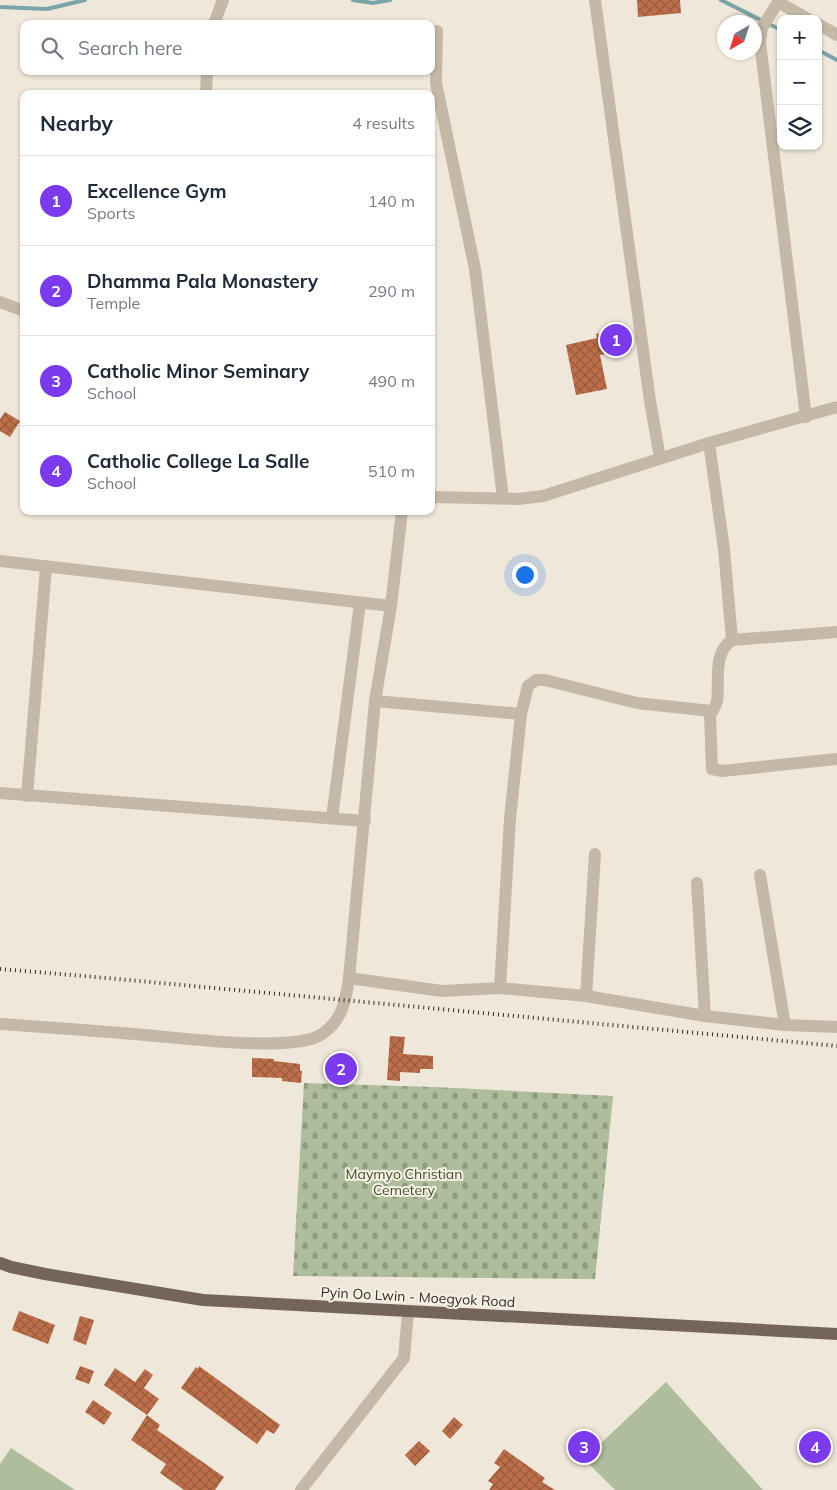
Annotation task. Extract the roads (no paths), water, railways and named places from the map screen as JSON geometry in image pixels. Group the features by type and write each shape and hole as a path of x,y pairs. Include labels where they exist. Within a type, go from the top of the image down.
{"main road":[{"name":"Pyin Oo Lwin - Moegyok Road","path":"0,1263 45,1274 203,1300 837,1334"}],"street":[{"path":"216,20 223,0"},
{"path":"595,0 650,402 660,458"},
{"path":"801,15 776,1 762,28 760,49 806,417"},
{"path":"822,26 837,35"},
{"path":"437,31 436,83 475,269 503,498"},
{"path":"206,90 207,75"},
{"path":"0,302 20,309"},
{"path":"435,497 503,498 543,496 709,443 837,408"},
{"path":"709,443 724,549 732,640"},
{"path":"0,1024 254,1044 307,1041 322,1035 337,1021 346,1000 349,978 375,701 391,606 402,515"},
{"path":"0,561 391,606"},
{"path":"27,796 46,567"},
{"path":"332,818 360,603"},
{"path":"837,632 732,640 725,645 717,675 717,704 712,711 712,769 722,772 837,758"},
{"path":"500,988 510,819 521,714 528,686 536,680 545,680 637,703 712,711"},
{"path":"375,701 521,714"},
{"path":"0,793 365,821"},
{"path":"586,996 595,854"},
{"path":"760,875 785,1025"},
{"path":"697,883 705,1016"},
{"path":"349,978 442,991 500,988 586,996 705,1016 785,1025 837,1027"},
{"path":"301,1490 404,1358 408,1312"}],"waterway":[{"path":"0,7 47,9 85,0"},
{"path":"353,0 373,3 390,0"},
{"path":"721,0 777,28"},
{"path":"822,52 837,60"}],"railway":[{"path":"0,969 837,1046"}],"place":[{"name":"Excellence Gym","path":"616,340"},
{"name":"Dhamma Pala Monastery","path":"341,1069"},
{"name":"Catholic Minor Seminary","path":"584,1447"},
{"name":"Catholic College La Salle","path":"815,1447"}],"park label":[{"name":"Maymyo Christian Cemetery","path":"404,1182"}]}
